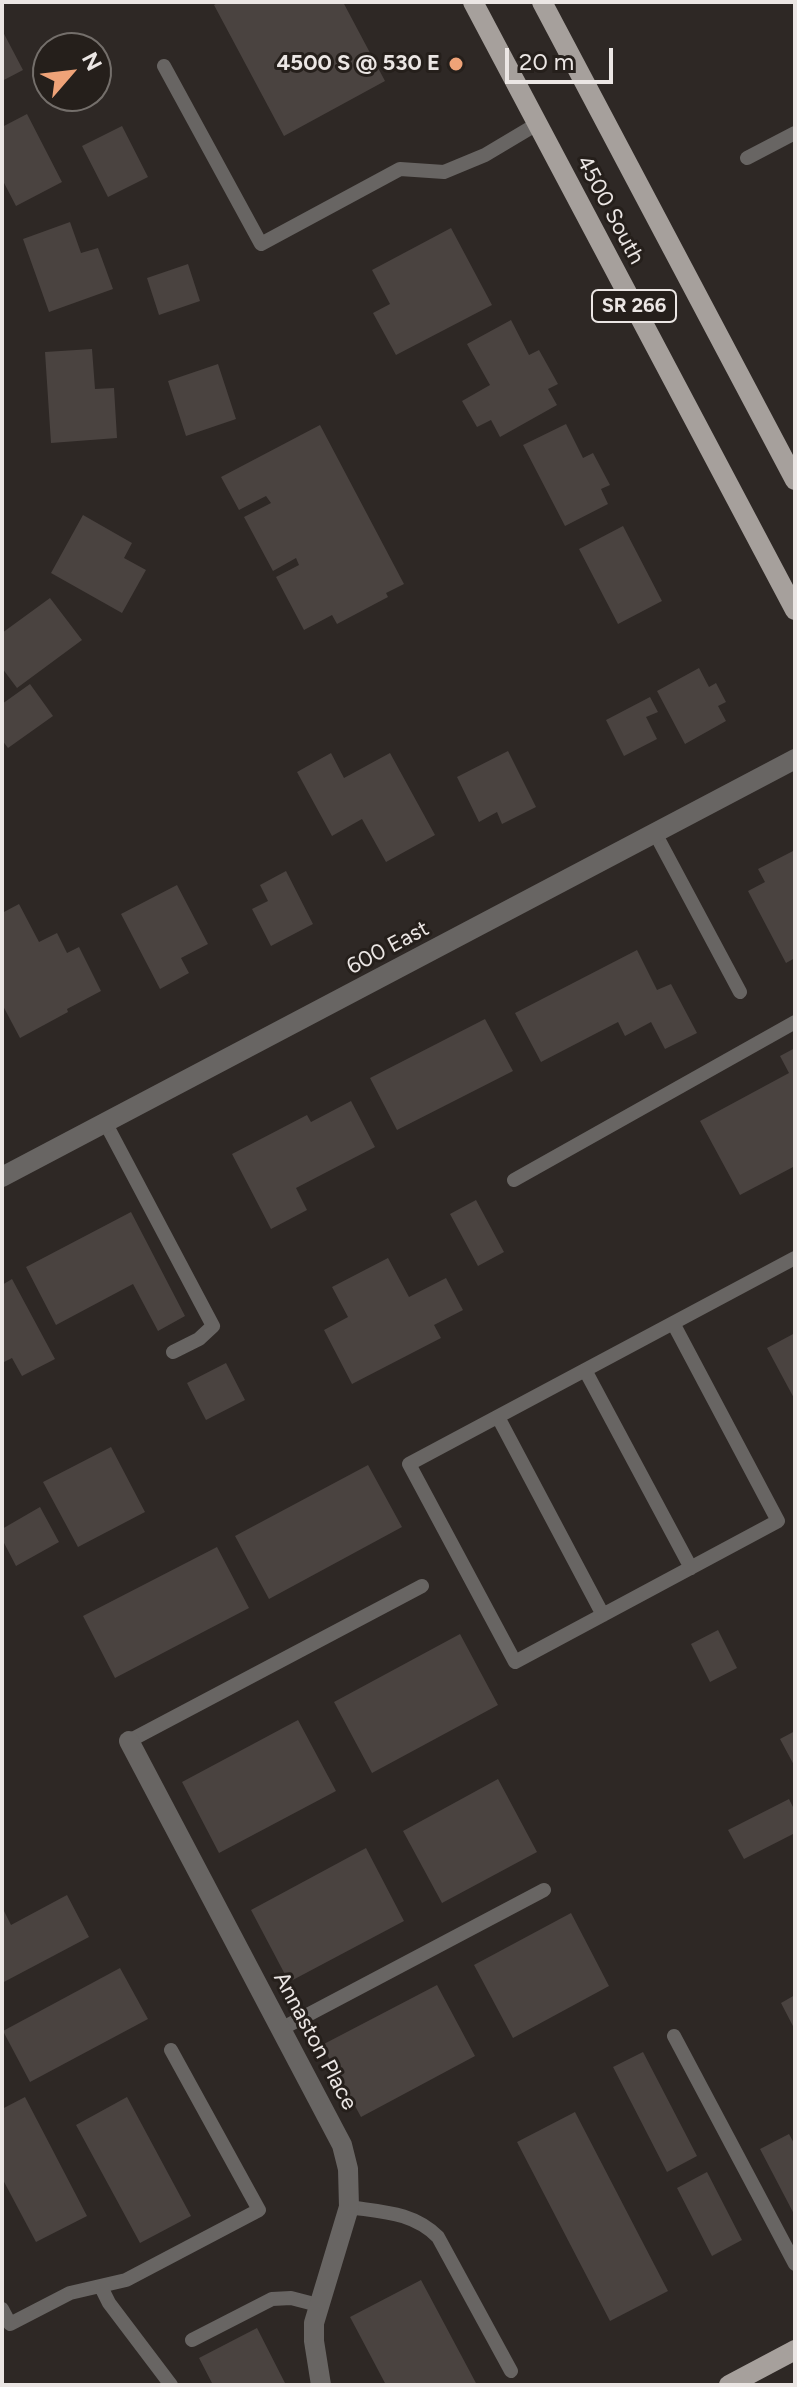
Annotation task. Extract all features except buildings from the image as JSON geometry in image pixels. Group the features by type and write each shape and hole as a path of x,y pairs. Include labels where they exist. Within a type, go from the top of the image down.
{"main road":[{"name":"4500 South","path":"473,2 795,610"},
{"name":"4500 South","path":"542,2 795,480"},
{"path":"729,2385 795,2350"}],"street":[{"name":"600 East","path":"2,1177 795,759"},
{"name":"Annaston Place","path":"129,1741 342,2145 348,2169 349,2207 318,2305 314,2341 321,2385"}],"lane":[{"path":"164,66 261,244 400,169 444,172 485,155 537,124"},
{"path":"747,158 795,133"},
{"path":"655,833 740,992"},
{"path":"514,1180 795,1022"},
{"path":"106,1124 213,1326 199,1339 173,1352"},
{"path":"673,1323 778,1521 515,1662 409,1464 498,1417 585,1370 673,1323 795,1258"},
{"path":"585,1370 691,1568"},
{"path":"498,1417 603,1615"},
{"path":"129,1741 422,1586"},
{"path":"281,2029 544,1890"},
{"path":"674,2036 795,2264"},
{"path":"2,2309 10,2324 70,2293 126,2280 259,2210 171,2050"},
{"path":"349,2207 403,2215 428,2227 438,2237 511,2371"},
{"path":"101,2287 109,2303 171,2385"},
{"path":"192,2340 272,2299 291,2298 318,2305"}],"place":[{"name":"4500 S @ 530 E","path":"456,64"}]}
